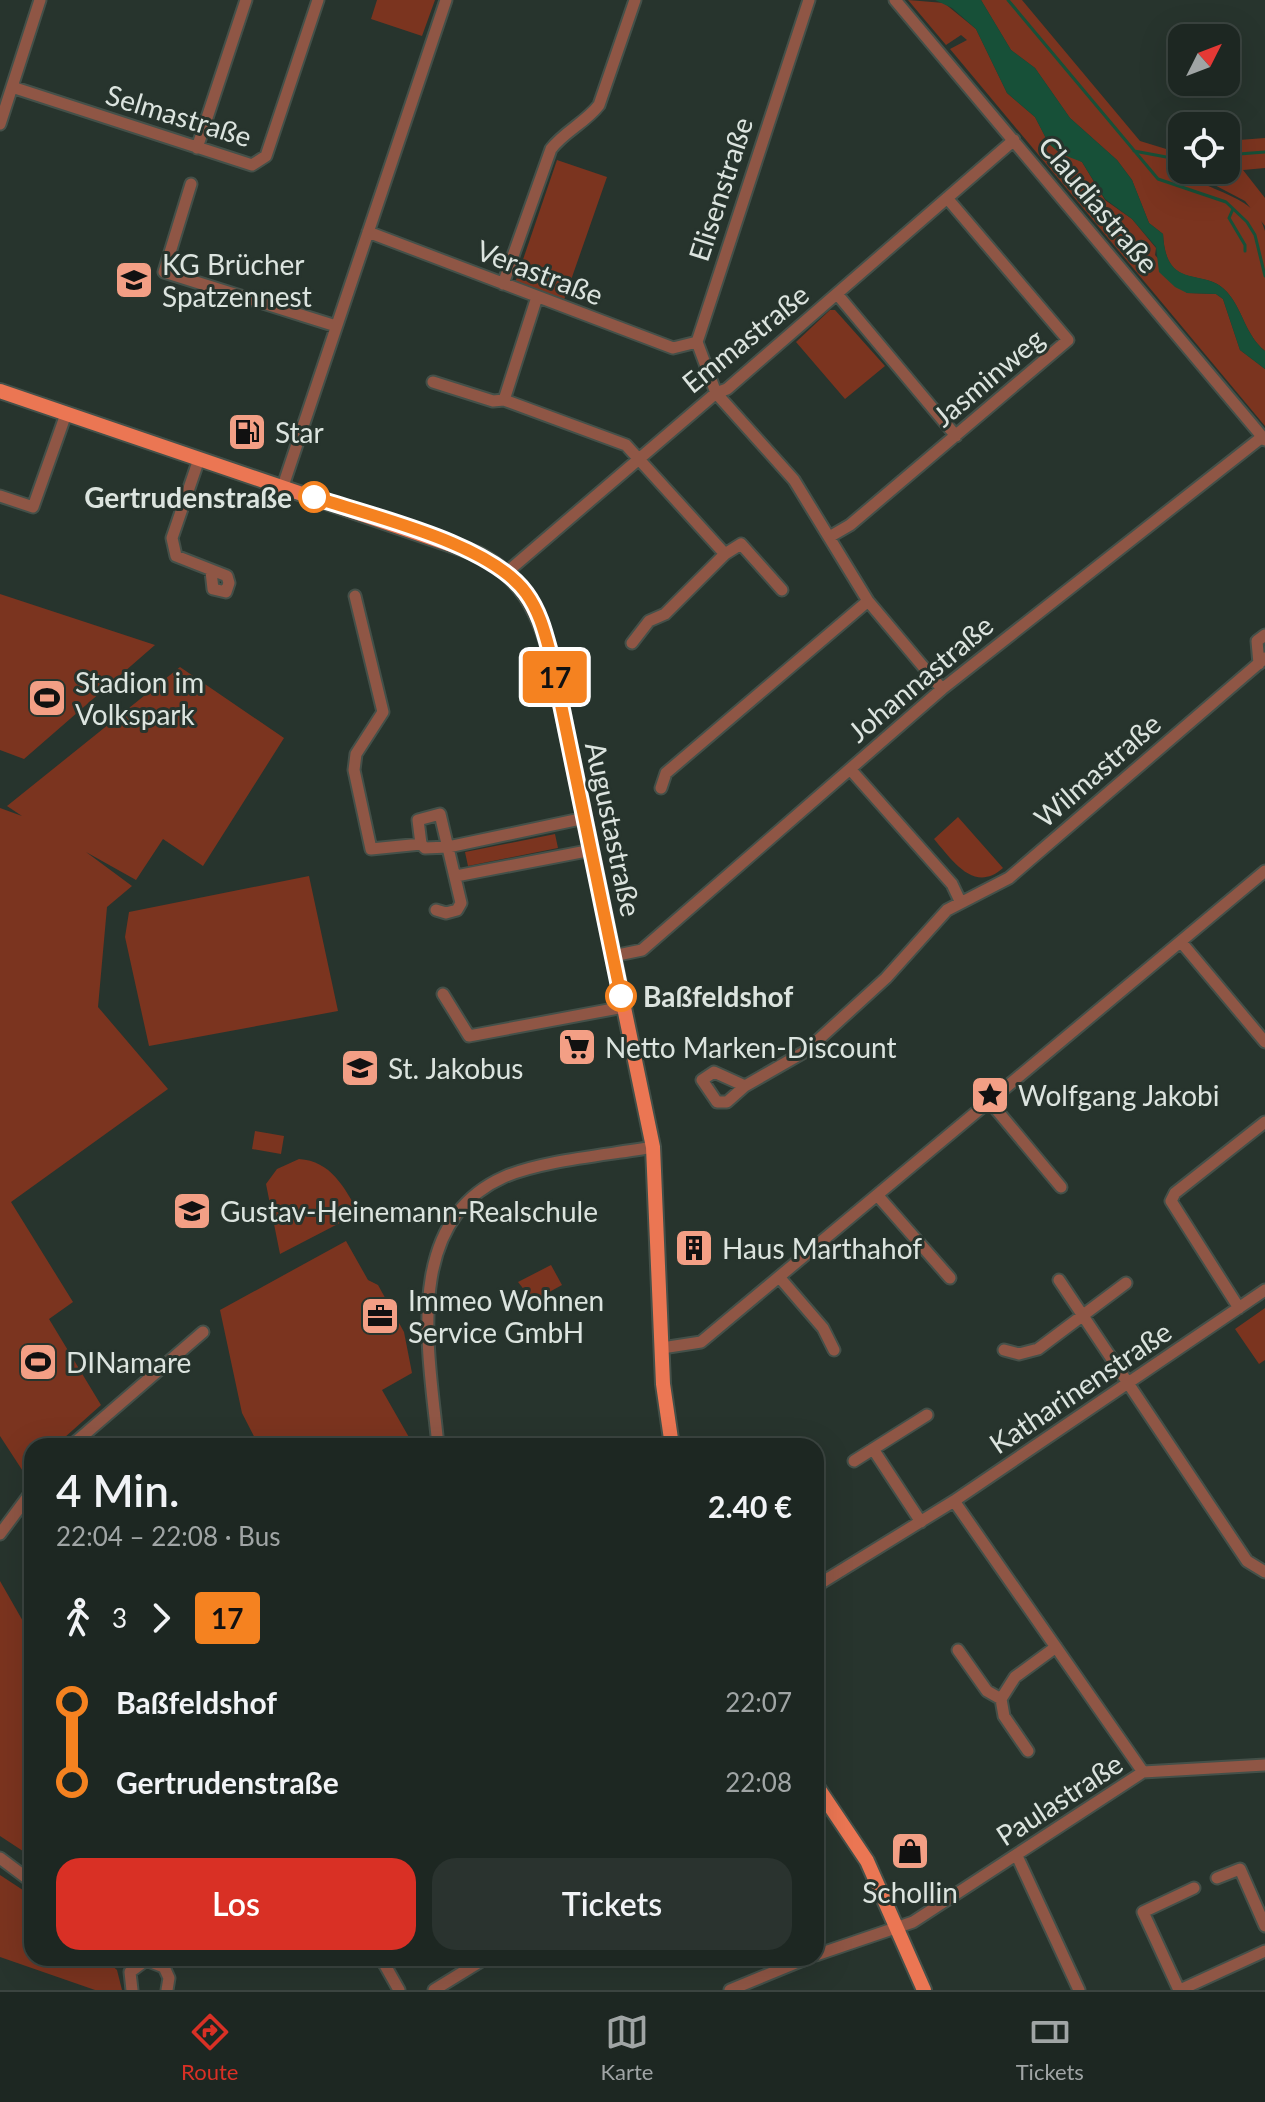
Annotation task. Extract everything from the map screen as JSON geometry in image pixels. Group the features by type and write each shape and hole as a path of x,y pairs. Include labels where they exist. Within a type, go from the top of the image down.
{"main road":[{"name":"Augustastraße","path":"0,391 478,554 507,572 526,593 543,628 653,1147 662,1348 671,1438"},
{"path":"824,1797 867,1861 924,1990"}],"street":[{"path":"0,124 40,0"},
{"path":"197,148 246,0"},
{"name":"Selmastraße","path":"12,87 252,165 266,156 318,0"},
{"path":"283,486 446,0"},
{"path":"503,284 551,149 562,135 590,117 599,105 635,0"},
{"name":"Elisenstraße","path":"697,342 699,325 809,0"},
{"name":"Claudiastraße","path":"895,0 1263,439"},
{"name":"Emmastraße","path":"507,572 716,393 727,389 1014,140"},
{"path":"191,184 164,272 336,326"},
{"name":"Jasminweg","path":"831,536 850,525 1068,340 947,198"},
{"name":"Verastraße","path":"368,232 673,348 697,342"},
{"path":"837,294 956,436"},
{"path":"504,400 537,297"},
{"path":"697,342 716,393 794,480 868,601 942,689"},
{"path":"433,382 493,401 504,400 626,445 725,554"},
{"path":"0,496 33,507 66,414"},
{"name":"Johannastraße","path":"613,956 642,950 942,689 1263,439"},
{"path":"199,459 172,538 176,556 211,571"},
{"path":"632,643 649,621 665,614 725,554 741,544 782,590"},
{"path":"355,596 383,712 356,754 354,770 371,849 421,844"},
{"path":"661,788 666,773 868,601"},
{"name":"Wilmastraße","path":"745,1086 806,1051 849,1014 939,918 960,901 1009,878 1262,661 1257,641 1265,635"},
{"path":"850,769 952,884 960,901"},
{"path":"436,910 457,910 461,903 456,876 448,847 440,814 418,820 421,844 425,848 448,847 585,818"},
{"path":"456,876 592,850"},
{"path":"662,1348 701,1342 1265,871"},
{"path":"1181,942 1265,1042"},
{"path":"443,994 469,1036 624,1007"},
{"path":"990,1102 1061,1187"},
{"path":"1239,1308 1171,1201 1175,1193 1265,1122"},
{"path":"437,1438 427,1295 436,1252 456,1216 473,1198 502,1178 653,1147"},
{"path":"878,1196 950,1278"},
{"path":"780,1278 823,1328 834,1350"},
{"path":"1059,1280 1247,1561 1265,1572"},
{"path":"1004,1350 1019,1354 1038,1349 1126,1283"},
{"name":"Katharinenstraße","path":"824,1581 954,1501 1265,1290"},
{"path":"80,1438 203,1332"},
{"path":"854,1461 927,1415"},
{"path":"873,1449 921,1522"},
{"path":"954,1501 1143,1772"},
{"path":"0,1534 24,1502"},
{"path":"1028,1751 1004,1716 1001,1699 1015,1677 1056,1647"},
{"path":"958,1650 987,1691 1001,1699"},
{"name":"Paulastraße","path":"824,1952 897,1928 1017,1856 1143,1772 1265,1765"},
{"path":"1017,1856 1079,1990"},
{"path":"0,1858 24,1876"},
{"path":"1217,1878 1240,1869 1265,1926"},
{"path":"1194,1888 1143,1912 1179,1990 1265,1951"},
{"path":"129,1966 132,1990"},
{"path":"386,1966 399,1990"},
{"path":"434,1990 473,1966"},
{"path":"730,1990 788,1966"},
{"path":"164,1967 169,1978 167,1990"}],"shaded area":[{"path":"377,0 435,0 422,36 371,19"},
{"path":"908,0 944,3 976,29 1007,93 1035,117 1049,144 1082,162 1105,200 1132,219 1156,248 1155,255 1187,293 1216,294 1223,299 1240,350 1265,369 1265,426 950,49 967,40 961,35 946,45"},
{"path":"935,0 981,0 1011,50 1035,68 1070,118 1117,160 1132,180 1149,223 1163,234 1171,264 1188,275 1218,284 1227,292 1253,338 1265,351 1265,369 1240,350 1223,299 1216,294 1187,293 1159,272 1156,247 1132,219 1105,199 1082,162 1061,154 1049,144 1035,117 1007,93 976,29 952,8"},
{"path":"981,0 1022,0 1140,141 1168,150 1168,184 1205,184 1248,205 1258,216 1265,231 1265,351 1253,338 1227,292 1208,280 1179,272 1171,265 1163,234 1149,223 1132,180 1117,160 1070,118 1035,68 1011,50"},
{"path":"1265,138 1265,168 1243,170 1265,198 1265,226 1245,201 1213,184 1240,184 1240,140"},
{"path":"557,160 607,177 564,300 515,283"},
{"path":"830,310 835,310 885,366 845,399 796,342"},
{"name":"Stadion im Volkspark","path":"0,594 155,645 24,759 0,750"},
{"path":"180,667 284,738 203,866 163,839 136,880 86,852 132,886 107,907 98,1007 168,1089 11,1202 73,1302 49,1319 101,1405 64,1438 24,1438 24,1473 0,1436 0,808 22,816 7,806"},
{"path":"958,817 1003,868 992,875 973,876 948,856 934,839"},
{"path":"555,834 558,848 468,866 465,852"},
{"path":"309,876 338,1011 149,1046 125,937 129,912"},
{"path":"255,1131 284,1136 281,1154 252,1149"},
{"path":"299,1159 328,1170 342,1185 359,1213 280,1254 266,1184 277,1169"},
{"path":"346,1241 368,1280 378,1285 404,1332 412,1373 382,1390 409,1438 255,1438 242,1413 220,1310"},
{"path":"551,1265 562,1285 533,1301 518,1282"},
{"path":"1265,1308 1265,1360 1259,1364 1235,1329"},
{"path":"0,1581 24,1623 24,1852 0,1836"},
{"path":"0,1875 24,1891 24,1965 0,1957"},
{"path":"26,1966 112,1966 117,1970 122,1990 95,1990"}],"waterway":[{"path":"1008,0 1158,179 1226,202 1247,222 1255,235 1265,276"},
{"path":"1134,151 1168,157"},
{"path":"1240,154 1265,152"},
{"path":"1233,209 1229,218 1245,245 1245,251"}],"bus line":[{"name":"17","path":"314,497 478,554 516,580 536,609 551,656 621,996"}],"place":[{"name":"KG Brücher Spatzennest","path":"134,280"},
{"name":"Star","path":"247,432"},
{"name":"Gertrudenstraße","path":"314,497"},
{"name":"Stadion im Volkspark","path":"47,698"},
{"name":"Baßfeldshof","path":"621,996"},
{"name":"Netto Marken-Discount","path":"577,1047"},
{"name":"St. Jakobus","path":"360,1068"},
{"name":"Wolfgang Jakobi","path":"990,1095"},
{"name":"Gustav-Heinemann-Realschule","path":"192,1211"},
{"name":"Haus Marthahof","path":"694,1248"},
{"name":"Immeo Wohnen Service GmbH","path":"380,1316"},
{"name":"DINamare","path":"38,1362"},
{"name":"Schollin","path":"910,1851"}]}
